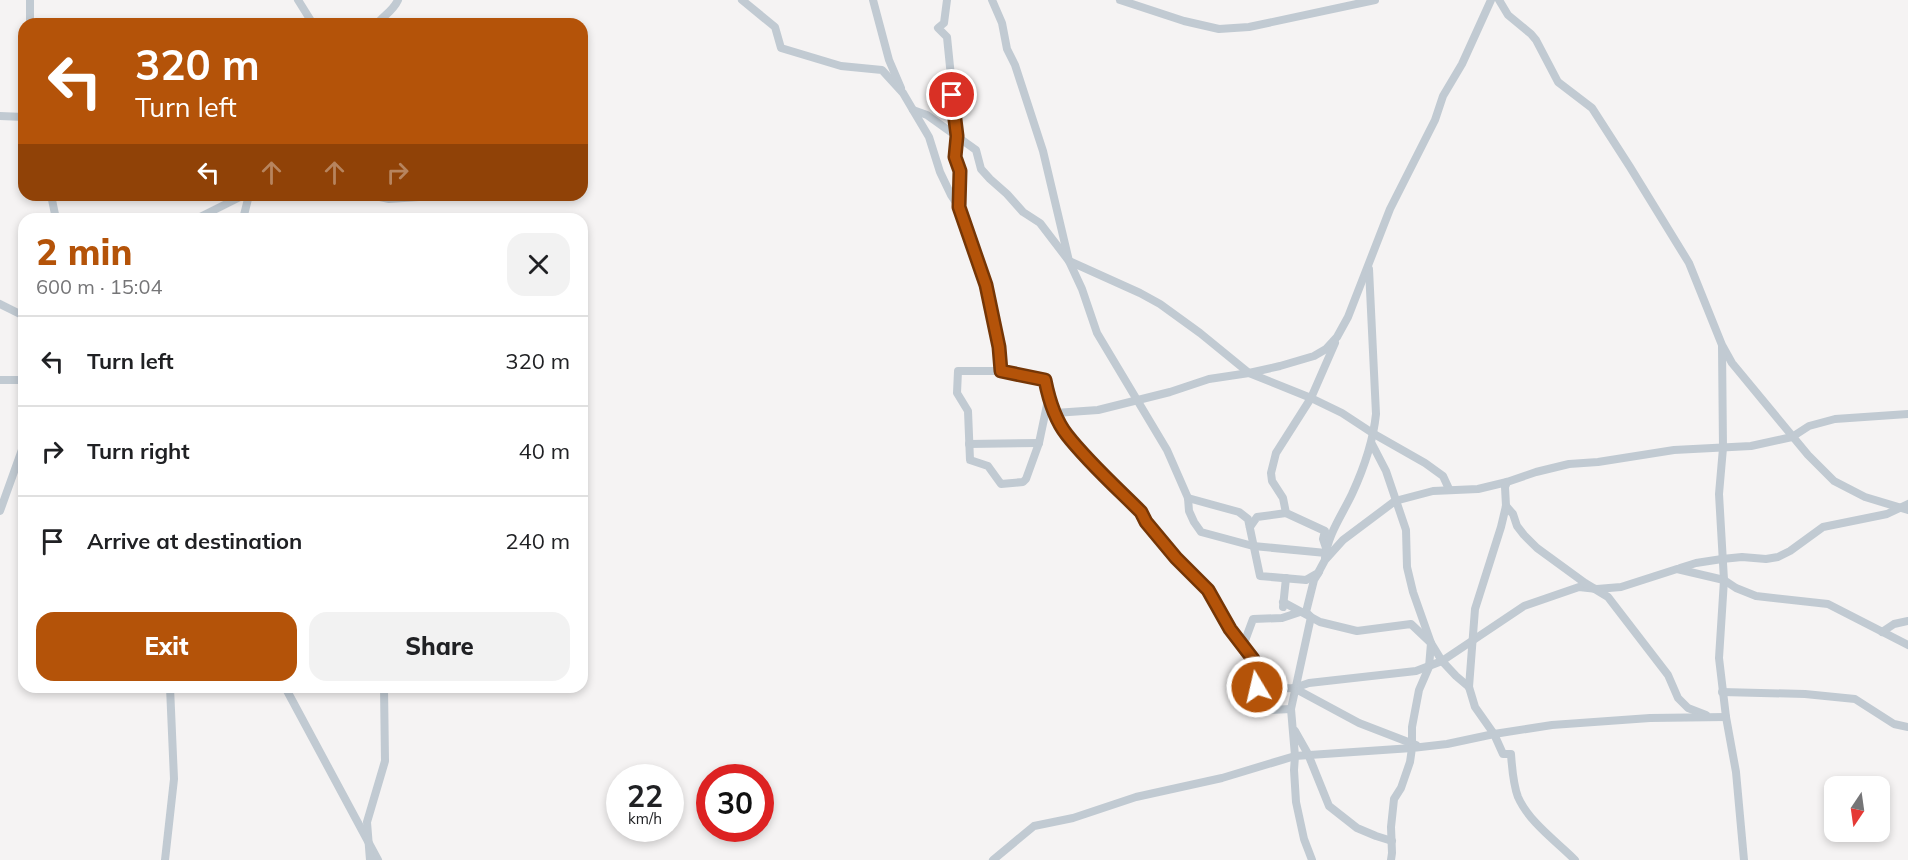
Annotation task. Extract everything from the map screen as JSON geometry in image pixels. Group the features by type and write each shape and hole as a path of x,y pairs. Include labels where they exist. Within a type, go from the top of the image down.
{"street":[{"path":"30,0 30,18"},
{"path":"298,0 309,18"},
{"path":"382,18 394,9 398,0"},
{"path":"742,0 775,27 781,48 841,66 882,70 903,93"},
{"path":"873,0 889,60 903,93 930,137 940,172 959,207 986,285 999,347 1001,371"},
{"path":"947,0 944,23 938,28 947,37 957,136 955,157 960,171 959,207"},
{"path":"992,0 1002,23 1007,49 1016,65 1043,151 1069,261 1082,289 1097,333 1167,450 1188,498 1189,512 1202,532 1253,546 1326,554"},
{"path":"1120,0 1184,21 1219,29 1249,27 1375,0"},
{"path":"1286,513 1283,498 1272,481 1271,473 1276,453 1311,398 1370,262 1390,209 1491,0"},
{"path":"1499,0 1508,15 1536,40 1558,82 1592,108 1630,167 1689,263 1722,345 1732,363 1821,470 1834,481 1865,497 1903,509"},
{"path":"913,110 927,115 976,150 981,168 986,174 1023,212 1040,223 1069,261 1160,304 1249,373 1311,398 1342,414 1425,463 1443,476 1449,489"},
{"path":"0,116 18,117"},
{"path":"208,213 232,201"},
{"path":"1188,498 1239,512 1248,519 1260,576 1306,580 1318,573 1334,529 1372,444 1374,434 1376,414 1370,262"},
{"path":"0,304 18,313"},
{"path":"1054,413 1098,410 1170,392 1209,379 1249,373 1314,356 1326,349 1338,337"},
{"path":"1722,345 1723,448 1719,488 1724,580 1719,658 1722,692 1736,772 1744,860"},
{"path":"1048,398 1039,443 1025,481 1004,484 999,482 988,466 970,460 968,411 957,393 958,371 1001,371 1045,380 1048,398 1067,435 1141,512 1146,522 1176,558 1208,590 1230,629 1253,659 1252,672 1258,689 1294,688 1308,683 1391,675 1430,667 1524,606 1580,587 1598,589 1621,587 1696,563 1742,557 1766,559 1778,557 1790,552 1823,527 1878,516 1903,509 1908,504"},
{"path":"0,380 18,380"},
{"path":"1312,860 1304,839 1296,802 1295,756 1290,709 1305,614 1314,580 1326,554 1395,501 1433,491 1478,489 1569,464 1598,462 1674,450 1751,446 1792,437 1809,426 1835,419 1908,414"},
{"path":"969,444 1039,443"},
{"path":"1372,444 1386,471 1406,530 1407,567 1413,592 1431,643 1442,661 1469,687"},
{"path":"0,511 18,461"},
{"path":"1507,482 1506,507 1475,609 1469,687 1475,707 1494,734 1503,754 1511,754 1518,796 1525,808 1575,860"},
{"path":"1506,507 1513,514 1517,526 1537,548 1585,583 1598,589 1615,605 1668,675 1678,698 1688,708 1713,717"},
{"path":"1250,527 1257,517 1286,513 1325,531 1323,539 1326,554"},
{"path":"1677,569 1724,580 1756,596 1828,604 1908,645"},
{"path":"1285,616 1282,602 1286,578"},
{"path":"1282,602 1320,622 1358,631 1411,624 1431,643 1430,667 1419,690 1412,727 1416,746 1401,788 1394,799 1391,827 1393,858"},
{"path":"1243,646 1252,620 1305,614"},
{"path":"1882,632 1894,624 1908,621"},
{"path":"1294,688 1359,723 1416,746"},
{"path":"1267,690 1269,710 1290,709"},
{"path":"1722,692 1805,694 1855,699 1894,724 1908,727"},
{"path":"165,860 174,780 170,693"},
{"path":"288,693 378,860"},
{"path":"370,860 367,822 385,761 384,693"},
{"path":"993,860 1034,826 1073,818 1136,797 1246,772 1295,756 1446,744 1552,725 1650,718 1726,717"},
{"path":"1293,728 1308,754 1329,806 1357,828 1376,837 1392,841"}],"route":[{"path":"952,95 957,136 955,157 960,171 959,207 986,285 999,347 1001,371 1045,380 1048,398 1054,413 1067,435 1141,512 1146,522 1176,558 1208,590 1230,629 1253,659 1252,672 1257,687"}]}
